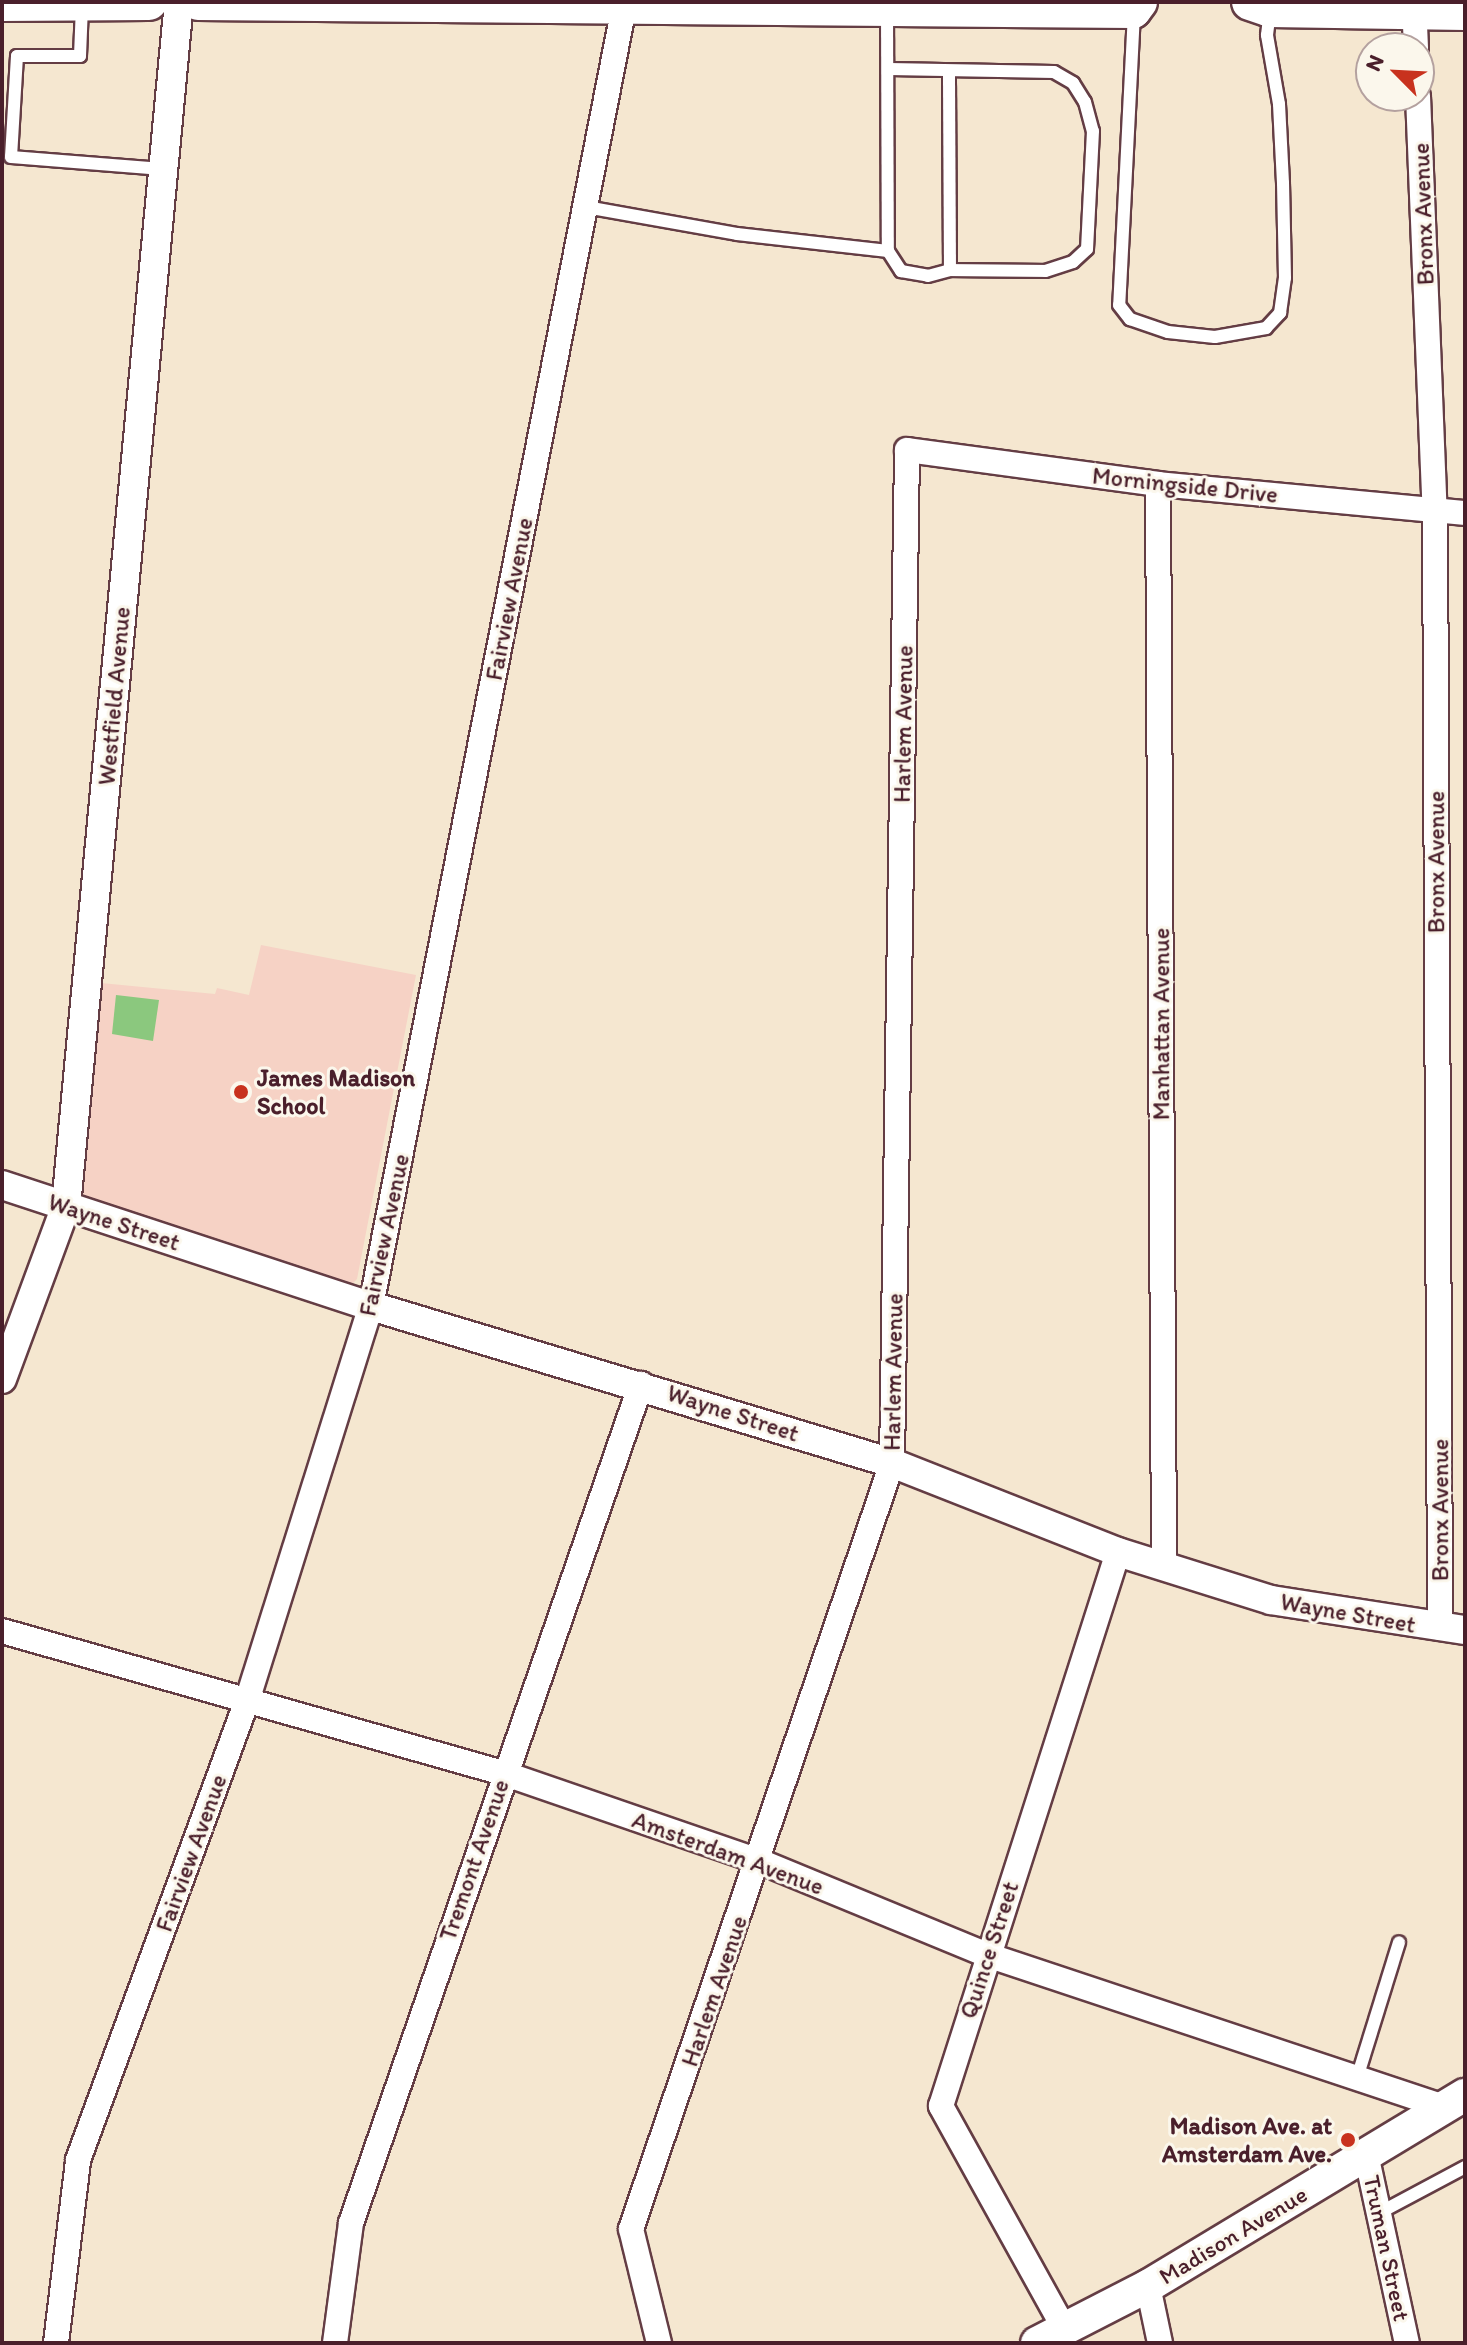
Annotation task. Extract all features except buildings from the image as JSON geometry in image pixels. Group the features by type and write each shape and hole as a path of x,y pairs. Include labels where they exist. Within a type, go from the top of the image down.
{"main road":[{"path":"2,3 149,2"},
{"path":"198,2 1136,6"},
{"path":"1260,6 1414,7 1465,12"},
{"name":"Madison Avenue","path":"1050,2336 1148,2286 1454,2101"}],"street":[{"name":"Westfield Avenue","path":"2,1379 66,1206 179,2"},
{"name":"Fairview Avenue","path":"56,2343 78,2160 248,1698 371,1306 625,5"},
{"path":"1414,7 1415,32"},
{"name":"Bronx Avenue","path":"1419,112 1435,511 1452,1629"},
{"name":"Morningside Drive","path":"907,450 1158,484 1465,513"},
{"name":"Harlem Avenue","path":"659,2343 631,2229 759,1861 892,1463 907,450"},
{"name":"Manhattan Avenue","path":"1158,484 1164,1564"},
{"name":"Wayne Street","path":"2,1185 371,1306 641,1384 892,1463 1118,1552 1271,1600 1452,1629"},
{"name":"Tremont Avenue","path":"335,2343 351,2223 503,1773 641,1384"},
{"name":"Quince Street","path":"1050,2336 941,2106 1118,1552"},
{"name":"Amsterdam Avenue","path":"2,1631 248,1698 503,1773 759,1861 987,1955 1357,2078 1454,2101"},
{"name":"Truman Street","path":"1366,2154 1407,2343"},
{"path":"1148,2286 1160,2343"}],"lane":[{"path":"82,2 80,56 17,56 11,157 163,169"},
{"path":"1136,6 1119,305 1130,319 1168,332 1215,337 1266,328 1280,313 1285,278 1279,104 1260,6"},
{"path":"879,7 889,69 888,251 901,271 928,276 950,270 1045,271 1073,262 1087,249 1093,131 1085,102 1073,83 1054,72 889,69"},
{"path":"949,71 950,270"},
{"path":"586,207 652,222 888,251"},
{"path":"1357,2078 1399,1942"},
{"path":"1379,2213 1465,2167"}],"shaded area":[{"name":"James Madison School","path":"261,945 416,975 357,1279 350,1286 82,1198 80,1193 101,983 215,994 217,988 249,995"}],"green space":[{"path":"116,995 159,1000 153,1041 112,1034"}],"place":[{"name":"James Madison School","path":"241,1092"},
{"name":"Madison Ave. at Amsterdam Ave.","path":"1348,2140"}]}
